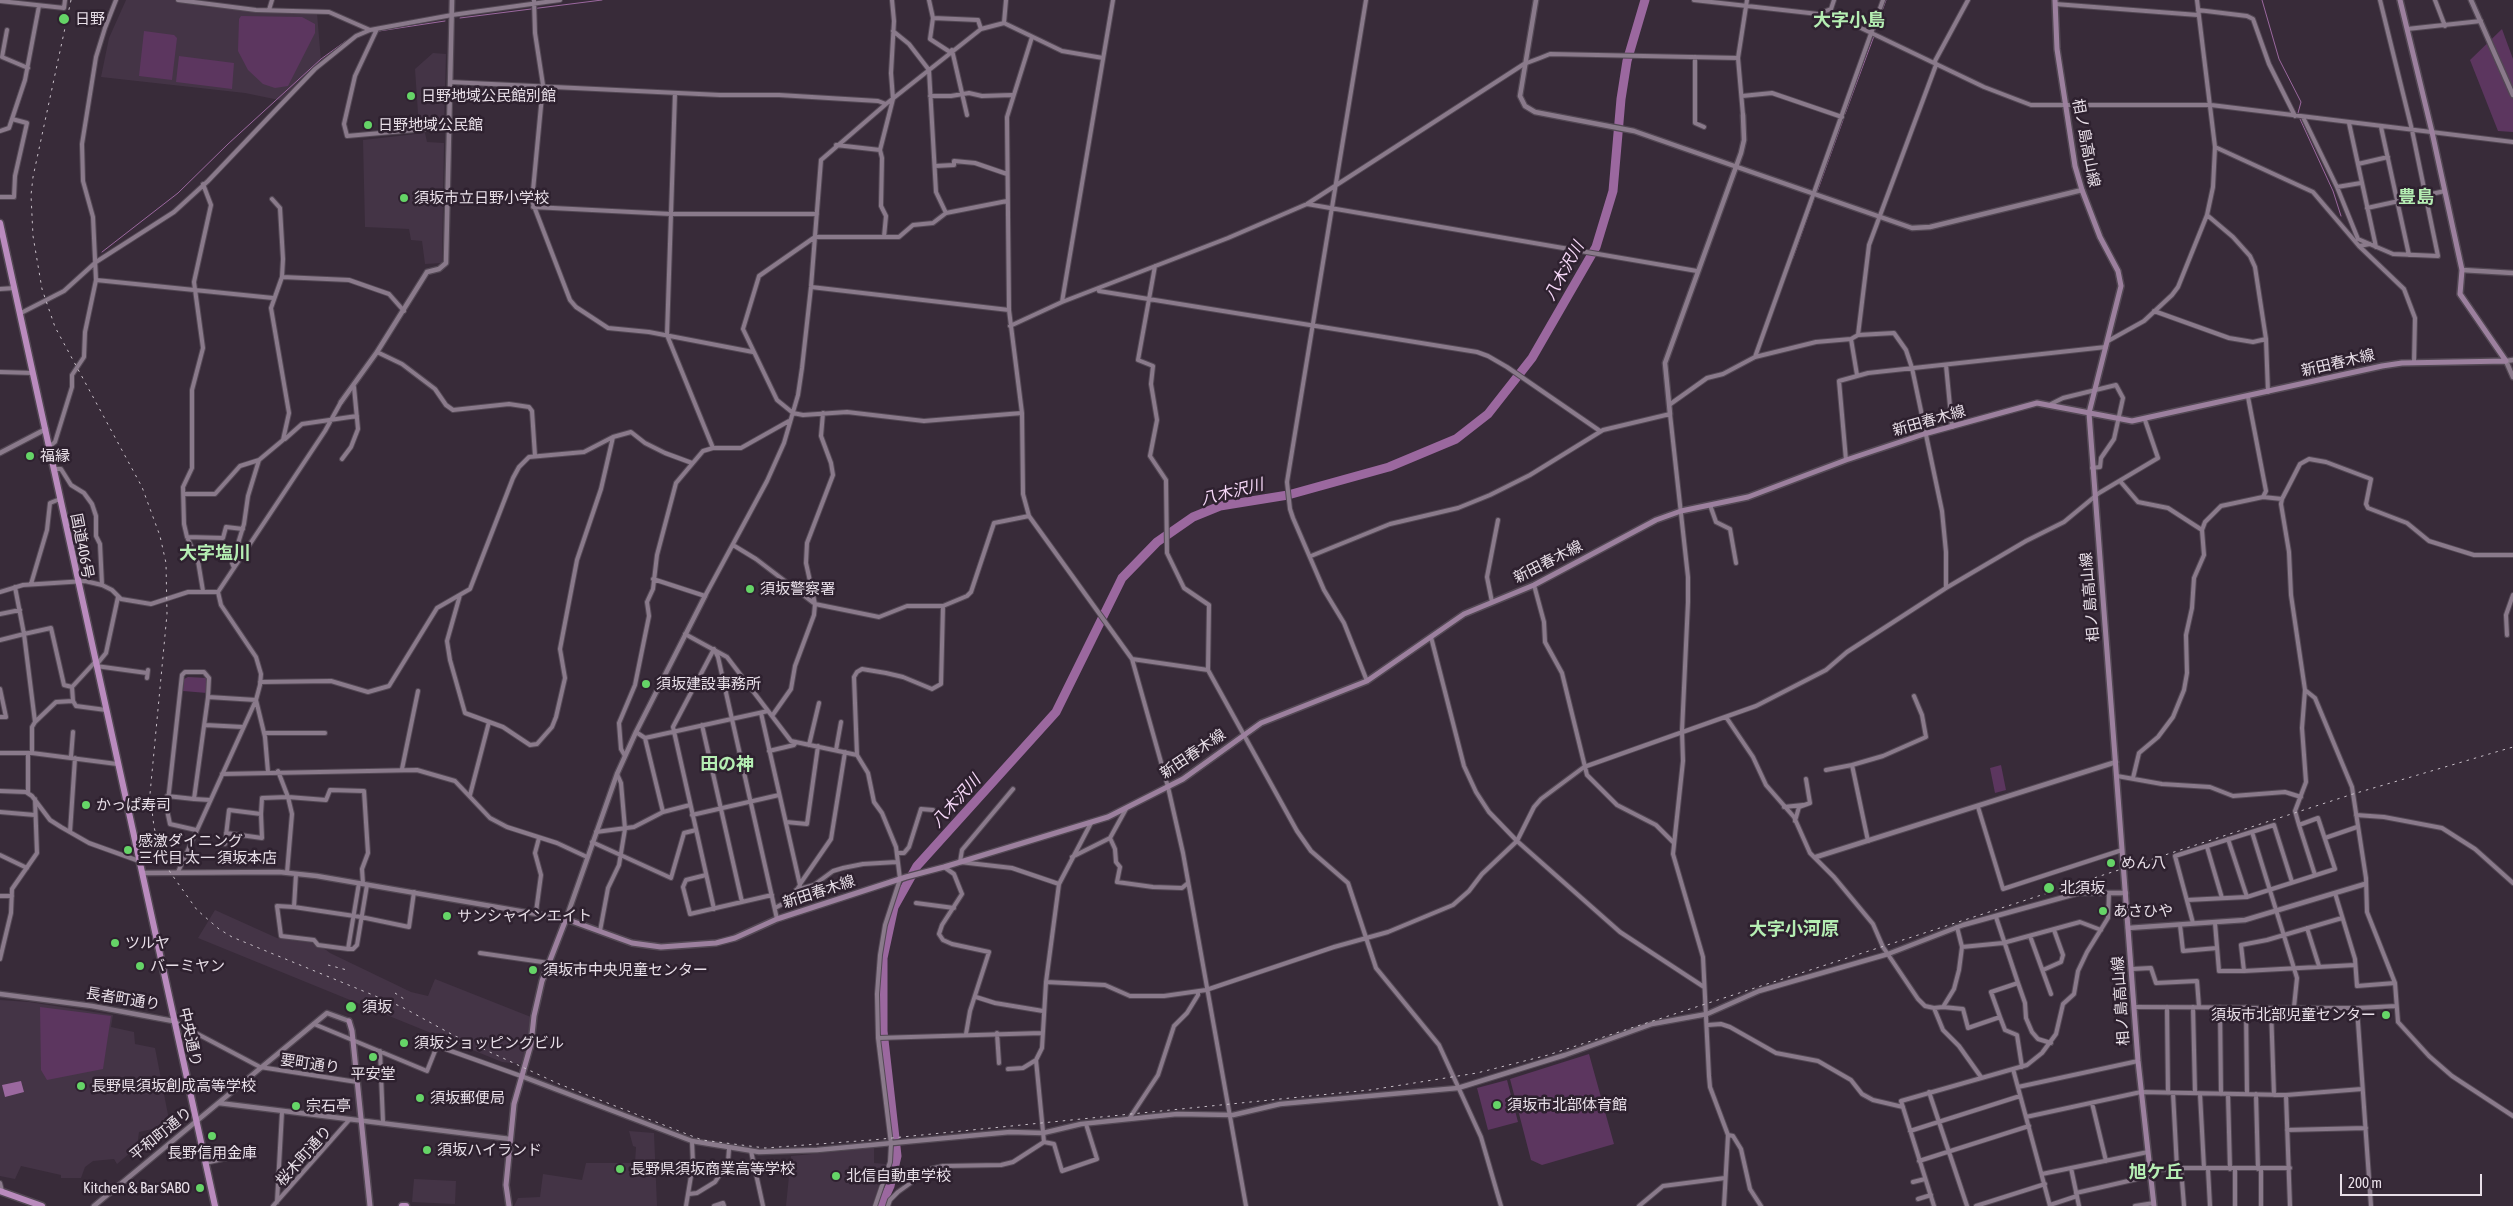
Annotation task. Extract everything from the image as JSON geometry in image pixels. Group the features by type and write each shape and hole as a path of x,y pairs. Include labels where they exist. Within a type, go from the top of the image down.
{"highway":[{"name":"国道406号","path":"0,223 50,446 76,581 142,873"},
{"name":"中央通り","path":"142,873 215,1206"},
{"path":"1,1191 42,1206"}],"main road":[{"path":"2400,0 2432,132 2462,270 2460,294 2506,361"},
{"name":"相ノ島高山線","path":"2055,2 2057,49 2075,166 2082,190 2120,278 2121,286 2089,413 2138,1061 2154,1204"},
{"name":"新田春木線","path":"566,919 632,943 661,947 696,946 735,938 777,919 906,876 944,867 1091,823 1126,809 1183,779 1261,722 1367,681 1464,614 1534,585 1656,520 1682,511 1748,497 1846,460 1924,434 2030,405 2051,404 2118,420 2145,420 2371,368 2414,363 2506,361"},
{"path":"509,1206 506,1185 514,1104 531,1044 534,1016 542,981 566,919"},
{"path":"348,1022 353,1041 370,1206"}],"street":[{"path":"0,1 64,8 65,0"},
{"path":"50,446 55,442 72,387 72,375 84,356 84,332 96,280 93,217 83,181 82,144 96,57 104,28 116,0"},
{"path":"178,0 224,7 329,12 370,30"},
{"path":"269,10 272,0"},
{"path":"178,872 256,700 260,682 256,657 221,604 218,592 332,420 341,402 354,387 404,311 427,272 439,270 446,263 452,0"},
{"path":"20,313 64,291 96,262 174,212 315,69 356,36 377,28 452,15 560,0"},
{"path":"884,237 886,216 881,206 882,158 880,150 893,99 891,73 892,0"},
{"path":"929,0 933,18 930,39 951,51 967,116"},
{"path":"1004,24 1006,0"},
{"path":"1062,302 1113,0"},
{"path":"1366,0 1287,482 1290,509 1324,590 1344,623 1367,681"},
{"path":"1536,0 1520,96 1528,108 1535,112 1634,131 1912,228 1930,227 2082,190"},
{"path":"1694,0 1745,5 1786,12 1821,12 1836,16 1936,65 2013,100 2031,105 2211,105 2513,142"},
{"path":"1724,1206 1728,1135 1710,1087 1703,957 1674,860 1673,842 1683,761 1682,731 1688,602 1682,511 1669,406 1666,362 1697,271 1736,168 1744,140 1738,58 1747,0"},
{"path":"1821,12 1830,9 1834,0"},
{"path":"1755,357 1883,0"},
{"path":"1858,335 1868,245 1936,65 1935,61 1968,0"},
{"path":"2108,340 2144,321 2178,287 2207,215 2213,187 2215,147 2198,0"},
{"path":"2302,117 2337,187 2358,239 2393,254 2438,256 2412,130 2380,0"},
{"path":"2435,0 2445,26"},
{"path":"2471,0 2513,95"},
{"path":"2055,2 2247,16 2253,19 2269,64 2295,116"},
{"path":"534,3 543,85 532,190 533,208 562,283 576,307 608,328 666,335 753,352"},
{"path":"0,131 9,128 28,68 39,6"},
{"path":"933,18 978,20 981,29"},
{"path":"2407,28 2445,26 2481,21"},
{"path":"142,873 287,873 536,912 566,919 592,842 625,756 685,634 767,481 784,443 793,413 802,368 811,287 821,160 836,145 886,104 981,29 1004,24 1062,51 1104,58"},
{"path":"377,28 355,76 344,124 347,136 449,128"},
{"path":"7,30 2,57 28,68"},
{"path":"893,31 909,44 929,70 936,192 946,213"},
{"path":"1032,37 1006,116 1009,310 1022,413 1023,494 1029,516 1105,625 1132,659 1168,787 1188,883 1246,1206"},
{"path":"1010,326 1062,302 1228,238 1306,204 1524,64 1550,54 1618,57 1738,58"},
{"path":"1695,57 1695,123 1704,127"},
{"path":"450,82 824,98 878,101 886,104"},
{"path":"675,93 666,335 713,448"},
{"path":"1742,96 1772,93 1842,117"},
{"path":"930,96 962,94 1012,95"},
{"path":"0,197 14,197 15,176 27,123 12,119"},
{"path":"2349,123 2376,247"},
{"path":"2381,126 2409,255"},
{"path":"836,145 880,150"},
{"path":"2215,147 2313,192 2359,246 2404,289 2415,318 2414,363"},
{"path":"2358,164 2388,157"},
{"path":"934,166 954,165 954,161 975,163 1007,174"},
{"path":"2337,187 2361,183"},
{"path":"203,184 211,205 196,265 194,290 203,348 192,390 193,461 183,487 184,524 187,537 198,561 203,591"},
{"path":"2367,208 2445,190"},
{"path":"272,199 280,208 283,238 282,277 271,308 289,413 283,440"},
{"path":"1007,201 946,213 933,223 913,225 899,237 815,237 759,276 743,329 777,400 793,413 803,415 822,412 847,412 924,421 1022,413"},
{"path":"1306,204 1697,271"},
{"path":"533,208 671,214 816,214"},
{"path":"2207,215 2233,237 2250,256 2255,267 2266,339 2268,392"},
{"path":"2359,246 2370,244"},
{"path":"1154,266 1138,360 1153,366 1151,384 1157,420 1150,456 1166,480 1165,497 1168,508 1166,553 1184,588 1209,605 1208,670 1297,831 1311,851 1348,883 1376,968 1439,1045 1481,1137 1501,1206"},
{"path":"2462,270 2513,273"},
{"path":"282,277 349,280 389,294 404,311"},
{"path":"96,280 273,298"},
{"path":"811,287 1009,310"},
{"path":"0,289 15,288"},
{"path":"1097,290 1477,352 1507,367 1600,431"},
{"path":"2154,311 2229,338 2254,342 2266,339"},
{"path":"1669,406 1707,378 1723,374 1755,357 1816,342 1851,339 1858,335 1894,333 1906,350 1912,368 1924,434 1942,511 1946,552 1946,588"},
{"path":"1851,339 1857,375"},
{"path":"1846,460 1839,382 1857,375 2106,347"},
{"path":"377,352 402,364 435,389 446,405 453,410 509,404 529,407 532,411 536,456"},
{"path":"2513,360 2506,361 2513,377"},
{"path":"1946,365 1952,427"},
{"path":"0,372 34,373"},
{"path":"2051,404 2063,398 2116,385 2123,398 2114,439 2101,458 2100,467 2092,468"},
{"path":"342,459 351,447 358,429 354,387"},
{"path":"2248,397 2266,491 2263,497"},
{"path":"772,716 791,689 795,666 814,615 815,604 807,575 807,543 832,475 831,463 822,436 822,412"},
{"path":"1311,556 1390,524 1458,508 1490,496 1530,475 1600,431 1670,414"},
{"path":"184,494 215,494 240,466 260,460 302,424 357,416"},
{"path":"1046,982 1105,985 1130,996 1164,996 1198,992 1366,937 1388,932 1453,905 1470,891 1482,874 1517,841 1534,806 1584,767 1756,706 1826,670 1847,652 1946,588 2026,540 2064,522 2094,496 2158,458 2145,420"},
{"path":"625,756 621,749 619,724 635,685 649,616 647,602 653,589 668,507 676,483 703,451 713,448 740,448 790,421"},
{"path":"0,453 46,429"},
{"path":"260,682 331,681 368,692 389,686 437,608 470,589 516,471 529,457 584,452 613,437 631,432 645,443 692,463"},
{"path":"460,595 448,632 450,660 465,713 503,727 530,745 536,744 552,727 556,718 565,678 560,649 577,560 601,489 613,437"},
{"path":"2315,875 2295,811 2306,782 2302,728 2305,690 2291,595 2289,552 2281,504 2300,464 2309,459 2332,463 2370,479 2366,504 2368,508 2407,523 2429,540 2474,555 2513,555"},
{"path":"234,568 234,556 242,529 248,496 260,460"},
{"path":"54,469 61,469 71,485 84,493 92,504 96,516 96,536 100,544 102,585"},
{"path":"2120,482 2138,502 2168,508 2202,530"},
{"path":"2133,778 2139,753 2158,737 2173,717 2184,690 2187,673 2186,636 2192,608 2194,578 2204,555 2202,530 2205,522 2221,506 2263,497 2282,499"},
{"path":"30,584 47,530 50,503 60,499"},
{"path":"1710,506 1716,522 1730,529 1736,564"},
{"path":"733,546 756,559 815,604 875,618 906,606 943,606 967,596 971,592 994,523 1029,516"},
{"path":"1492,602 1487,577 1498,520"},
{"path":"187,537 222,538 226,527 242,529"},
{"path":"654,579 705,596"},
{"path":"0,592 15,586 76,581 102,585 112,590 118,597 151,604 176,595 203,591 218,592"},
{"path":"1534,585 1544,622 1545,642 1562,673 1584,767 1591,781 1617,805 1656,825 1673,842"},
{"path":"15,586 24,634 35,722"},
{"path":"2507,635 2506,615 2513,595"},
{"path":"106,710 76,706 73,701 72,688 106,653 118,597"},
{"path":"875,1206 886,1175 891,1144 879,1038 880,955 885,925 900,879 893,837 874,802 868,773 857,755 854,676 862,670 886,673 932,689 940,684 943,606"},
{"path":"0,614 20,610"},
{"path":"0,640 51,628 64,685 72,688"},
{"path":"685,634 727,657 791,741 857,755"},
{"path":"1431,637 1464,766 1476,792 1489,812 1517,841 1620,932 1704,987"},
{"path":"714,649 718,657 777,919"},
{"path":"714,649 673,727 714,909"},
{"path":"1132,659 1208,670"},
{"path":"95,664 147,673"},
{"path":"194,799 206,725 208,675 204,672 183,673 178,696 167,796 170,824 196,830"},
{"path":"0,689 6,717 0,717"},
{"path":"2305,690 2315,698 2352,787 2366,884 2367,912 2395,983 2398,1022 2429,1056 2452,1076 2513,1116"},
{"path":"402,769 418,691"},
{"path":"1826,770 1883,756 1926,737 1922,715 1914,696"},
{"path":"208,697 256,700"},
{"path":"256,700 264,733 268,772"},
{"path":"28,793 32,728 35,722 56,702 73,701"},
{"path":"809,745 819,703"},
{"path":"636,732 646,738 768,711"},
{"path":"761,712 800,884"},
{"path":"1726,717 1753,756 1766,785 1795,821 1805,846 1873,924 1888,954 1918,999 1925,1006 1963,1009 1968,1028 2000,1017"},
{"path":"470,795 489,722"},
{"path":"836,750 841,722"},
{"path":"206,725 243,727"},
{"path":"702,726 742,902"},
{"path":"70,832 73,732"},
{"path":"264,733 325,733"},
{"path":"646,738 663,812"},
{"path":"769,751 794,745 796,742"},
{"path":"786,822 806,824 818,746"},
{"path":"775,908 790,900 830,839 845,752"},
{"path":"0,753 30,753 117,764"},
{"path":"1816,857 2116,762"},
{"path":"1852,765 1868,841"},
{"path":"222,774 417,770 454,781 470,795 490,818 507,827 587,857"},
{"path":"278,772 288,797 292,814 287,873"},
{"path":"600,931 608,888 619,865 625,829 622,792 617,774"},
{"path":"2117,776 2162,784 2210,787 2233,796 2285,792 2301,797"},
{"path":"1784,807 1810,803 1806,779"},
{"path":"1013,789 962,850 960,862 1012,868 1059,884"},
{"path":"226,833 262,838 262,798 288,797 326,800 330,790 364,791 368,853 362,869 361,917 357,945 353,949 348,949 318,945 314,940 281,936 277,906 361,917 409,927 414,892"},
{"path":"0,791 28,793 35,799 50,820 89,843 139,861"},
{"path":"692,815 779,795"},
{"path":"167,796 210,800"},
{"path":"0,959 11,913 12,889 37,854 35,799"},
{"path":"596,832 634,827 663,812 690,805"},
{"path":"1795,821 1799,807 1803,805"},
{"path":"1978,807 2003,889 2122,850"},
{"path":"897,854 904,853 909,847 921,809 933,810"},
{"path":"1072,857 1110,838 1126,809"},
{"path":"225,844 229,810 261,814"},
{"path":"0,812 35,815"},
{"path":"2356,814 2384,817 2442,828 2475,849 2513,884"},
{"path":"2187,900 2247,897 2335,869 2318,818 2299,825"},
{"path":"1008,1069 1023,1068 1036,1060 1042,1048 1046,982 1059,884 1091,823"},
{"path":"2193,923 2174,856 2274,825 2292,882"},
{"path":"2325,838 2357,827"},
{"path":"592,842 671,878 684,833 696,830"},
{"path":"2252,832 2297,978 2294,1007"},
{"path":"536,912 541,875 535,853 540,838"},
{"path":"1110,838 1115,849 1116,862 1120,867 1117,882 1153,887 1182,888 1188,883"},
{"path":"2228,839 2247,897"},
{"path":"2207,847 2222,898"},
{"path":"0,855 27,868"},
{"path":"796,890 814,886 833,872 843,868 863,864 897,862"},
{"path":"944,867 954,874 962,894 942,925 939,934 943,940 952,944 990,952 970,1011 966,1034"},
{"path":"294,907 296,874"},
{"path":"706,875 686,880 683,887 690,914 772,895"},
{"path":"348,949 353,916 363,884"},
{"path":"2128,928 2245,920 2366,884"},
{"path":"314,1024 427,1071 437,1046 521,1076 692,1142 730,1149 787,1152 905,1143 1010,1132 1043,1133 1086,1124 1129,1119 1177,1114 1229,1115 1280,1104 1458,1088 1564,1055 1652,1024 1707,1014 1760,991 1888,954 1957,927 2079,892 2126,893"},
{"path":"1934,1206 1901,1101 2022,1067 2034,1060 2051,1043 2063,1004 2074,994 2078,971 2108,918 2109,893"},
{"path":"2335,893 2355,959 2357,986 2395,983"},
{"path":"0,896 12,896"},
{"path":"916,903 954,908"},
{"path":"1996,917 2025,1003 2026,1018 2032,1032 2038,1039 2051,1043"},
{"path":"2244,971 2242,945 2284,936 2342,918"},
{"path":"1962,948 2005,943 2080,922 2101,930"},
{"path":"2215,923 2219,971 2355,965"},
{"path":"2180,925 2183,951 2217,948"},
{"path":"1943,1007 1954,989 1959,970 1962,948 1957,927"},
{"path":"2307,928 2319,966"},
{"path":"2043,970 2061,962 2063,955 2054,930"},
{"path":"2030,936 2051,994"},
{"path":"480,953 549,963"},
{"path":"2132,969 2151,968 2156,983 2197,981 2199,1007"},
{"path":"2018,982 1991,992 2005,1030 2017,1035 2022,1067"},
{"path":"1129,1119 1158,1075 1174,1026 1187,1013 1198,992"},
{"name":"長者町通り","path":"0,994 85,1005 173,1021 260,1067"},
{"path":"976,997 995,1003 1043,1011"},
{"path":"2134,1007 2357,1008 2396,1006"},
{"path":"2167,1007 2168,1093"},
{"path":"2193,1007 2195,1093"},
{"path":"2220,1007 2221,1094"},
{"path":"2246,1007 2247,1094"},
{"path":"1934,1008 1943,1030 1959,1046 1981,1077"},
{"path":"2271,1008 2274,1095"},
{"path":"2357,1008 2371,1206"},
{"name":"平和町通り","path":"94,1206 327,1013 348,1022"},
{"path":"1708,1025 1721,1024 1730,1027 1776,1053 1818,1061 1851,1080 1862,1094 1873,1100 1903,1107"},
{"path":"997,1033 999,1063"},
{"path":"879,1038 1042,1033"},
{"path":"380,1051 383,1122"},
{"path":"1036,1060 1044,1142"},
{"path":"2018,1088 2138,1061"},
{"name":"要町通り","path":"260,1067 357,1082"},
{"path":"2013,1069 2050,1205 2076,1194 2179,1168 2290,1168"},
{"path":"2026,1117 2141,1092 2286,1095 2362,1089"},
{"path":"1929,1092 1966,1206"},
{"path":"2173,1093 2184,1206"},
{"path":"2200,1094 2210,1206"},
{"path":"2228,1094 2236,1206"},
{"path":"2256,1094 2261,1206"},
{"path":"2286,1095 2290,1206"},
{"path":"1910,1131 2020,1096"},
{"path":"219,1103 510,1139"},
{"path":"2092,1103 2106,1161"},
{"path":"277,1202 282,1112"},
{"name":"桜木町通り","path":"273,1206 350,1119"},
{"path":"888,1206 890,1200 898,1192 930,1169 952,1165 1007,1164 1019,1160 1034,1146 1044,1142 1054,1144 1062,1171 1098,1159 1086,1124"},
{"path":"1919,1161 2029,1126"},
{"path":"2287,1130 2366,1128"},
{"path":"1728,1135 1732,1136 1741,1148 1750,1189 1761,1206"},
{"path":"686,1206 693,1164 692,1142"},
{"path":"689,1194 697,1193 715,1182 728,1162 730,1149"},
{"path":"751,1151 763,1206"},
{"path":"2042,1174 2148,1152"},
{"path":"206,1163 241,1155"},
{"path":"2071,1168 2079,1206"},
{"path":"1639,1206 1663,1186 1725,1178"},
{"path":"1914,1182 1925,1179"},
{"path":"0,1183 1,1191"},
{"path":"1976,1206 2045,1184"},
{"path":"1918,1198 1930,1195"},
{"path":"1996,1199 1999,1206"},
{"path":"714,1206 723,1203 724,1206"},
{"path":"2135,1206 2154,1204"}],"shaded area":[{"path":"126,0 175,0 205,7 317,13 321,61 284,101 245,93 101,77 109,38"},
{"path":"241,16 302,17 315,24 315,33 288,86 275,88 263,84 248,70 238,51 239,19"},
{"path":"2502,29 2513,59 2513,132 2498,131 2470,60"},
{"path":"144,31 174,35 177,38 172,80 139,76"},
{"path":"433,53 446,54 444,126 419,128 415,69"},
{"path":"179,56 234,63 232,89 176,82"},
{"name":"須坂市立日野小学校","path":"425,133 427,142 444,143 442,263 425,264 422,241 411,240 409,229 365,227 363,140"},
{"path":"188,677 207,678 207,693 183,691 184,679"},
{"path":"2001,765 2006,790 1995,793 1990,768"},
{"path":"215,910 277,938 317,943 330,953 411,992 428,996 435,979 531,1017 527,1048 521,1064 502,1062 198,938"},
{"name":"長野県須坂創成高等学校","path":"0,1000 29,1002 113,1015 111,1027 134,1032 135,1044 155,1048 170,1125 139,1132 137,1147 117,1164 114,1159 93,1161 85,1167 81,1178 61,1178 61,1175 21,1166 15,1179 0,1176"},
{"path":"40,1007 111,1016 103,1069 47,1080 41,1070"},
{"path":"1589,1054 1614,1144 1542,1165 1531,1160 1510,1079"},
{"name":"須坂市北部体育館","path":"1507,1080 1518,1122 1488,1130 1477,1088"},
{"path":"21,1081 24,1092 5,1097 2,1085"},
{"name":"長野県須坂商業高等学校","path":"629,1131 654,1133 657,1206 514,1206 518,1198 540,1197 543,1174 582,1180 586,1163 635,1163 636,1147 633,1146"},
{"name":"北信自動車学校","path":"874,1148 874,1163 886,1164 872,1206 786,1206 791,1156"},
{"path":"414,1179 456,1181 455,1204 412,1202"}],"waterway":[{"path":"460,18 602,0"},
{"name":"八木沢川","path":"881,1206 890,1186 897,1156 883,1031 883,958 894,907 917,866 1056,712 1122,578 1157,542 1193,517 1220,506 1288,495 1389,467 1456,439 1488,414 1532,358 1596,247 1613,191 1621,99 1627,61 1645,0"},
{"path":"1875,30 1886,0"},
{"path":"2262,0 2279,59 2301,102 2298,113"},
{"path":"379,31 445,21"},
{"path":"1845,114 1874,36"},
{"path":"102,252 178,193 228,144 321,59 346,41"},
{"path":"2300,119 2333,191 2341,216"},
{"path":"1817,192 1843,120"},
{"path":"1793,258 1815,196"},
{"path":"1780,293 1787,272"}],"railway":[{"path":"71,0 33,177 31,195 33,236 42,289 55,327 142,487 160,536 166,563 167,614 150,794 154,827 160,851 170,872 197,910 219,929 232,937 402,1007 453,1035 559,1084 702,1140 765,1148 872,1140 1370,1090 1477,1073 1548,1055 2353,794 2513,747"},
{"path":"328,965 347,970"},
{"path":"395,993 404,999"}],"place":[{"name":"日野","path":"64,19"},
{"name":"日野地域公民館別館","path":"411,96"},
{"name":"日野地域公民館","path":"368,125"},
{"name":"須坂市立日野小学校","path":"404,198"},
{"name":"福縁","path":"30,456"},
{"name":"須坂警察署","path":"750,589"},
{"name":"須坂建設事務所","path":"646,684"},
{"name":"かっぱ寿司","path":"86,805"},
{"name":"感激ダイニング 三代目 太一 須坂本店","path":"128,850"},
{"name":"めん八","path":"2111,863"},
{"name":"北須坂","path":"2049,888"},
{"name":"あさひや","path":"2103,911"},
{"name":"サンシャインエイト","path":"447,916"},
{"name":"ツルヤ","path":"115,943"},
{"name":"バーミヤン","path":"140,966"},
{"name":"須坂市中央児童センター","path":"533,970"},
{"name":"須坂","path":"351,1007"},
{"name":"須坂市北部児童センター","path":"2386,1015"},
{"name":"須坂ショッピングビル","path":"404,1043"},
{"name":"平安堂","path":"373,1057"},
{"name":"長野県須坂創成高等学校","path":"81,1086"},
{"name":"須坂郵便局","path":"420,1098"},
{"name":"須坂市北部体育館","path":"1497,1105"},
{"name":"宗石亭","path":"296,1106"},
{"name":"長野信用金庫","path":"212,1136"},
{"name":"須坂ハイランド","path":"427,1150"},
{"name":"長野県須坂商業高等学校","path":"620,1169"},
{"name":"北信自動車学校","path":"836,1176"},
{"name":"Kitchen＆Bar SABO","path":"200,1188"}],"district":[{"name":"大字小島","path":"1849,20"},
{"name":"豊島","path":"2416,197"},
{"name":"大字塩川","path":"215,553"},
{"name":"田の神","path":"727,764"},
{"name":"大字小河原","path":"1794,929"},
{"name":"旭ケ丘","path":"2156,1172"}]}
